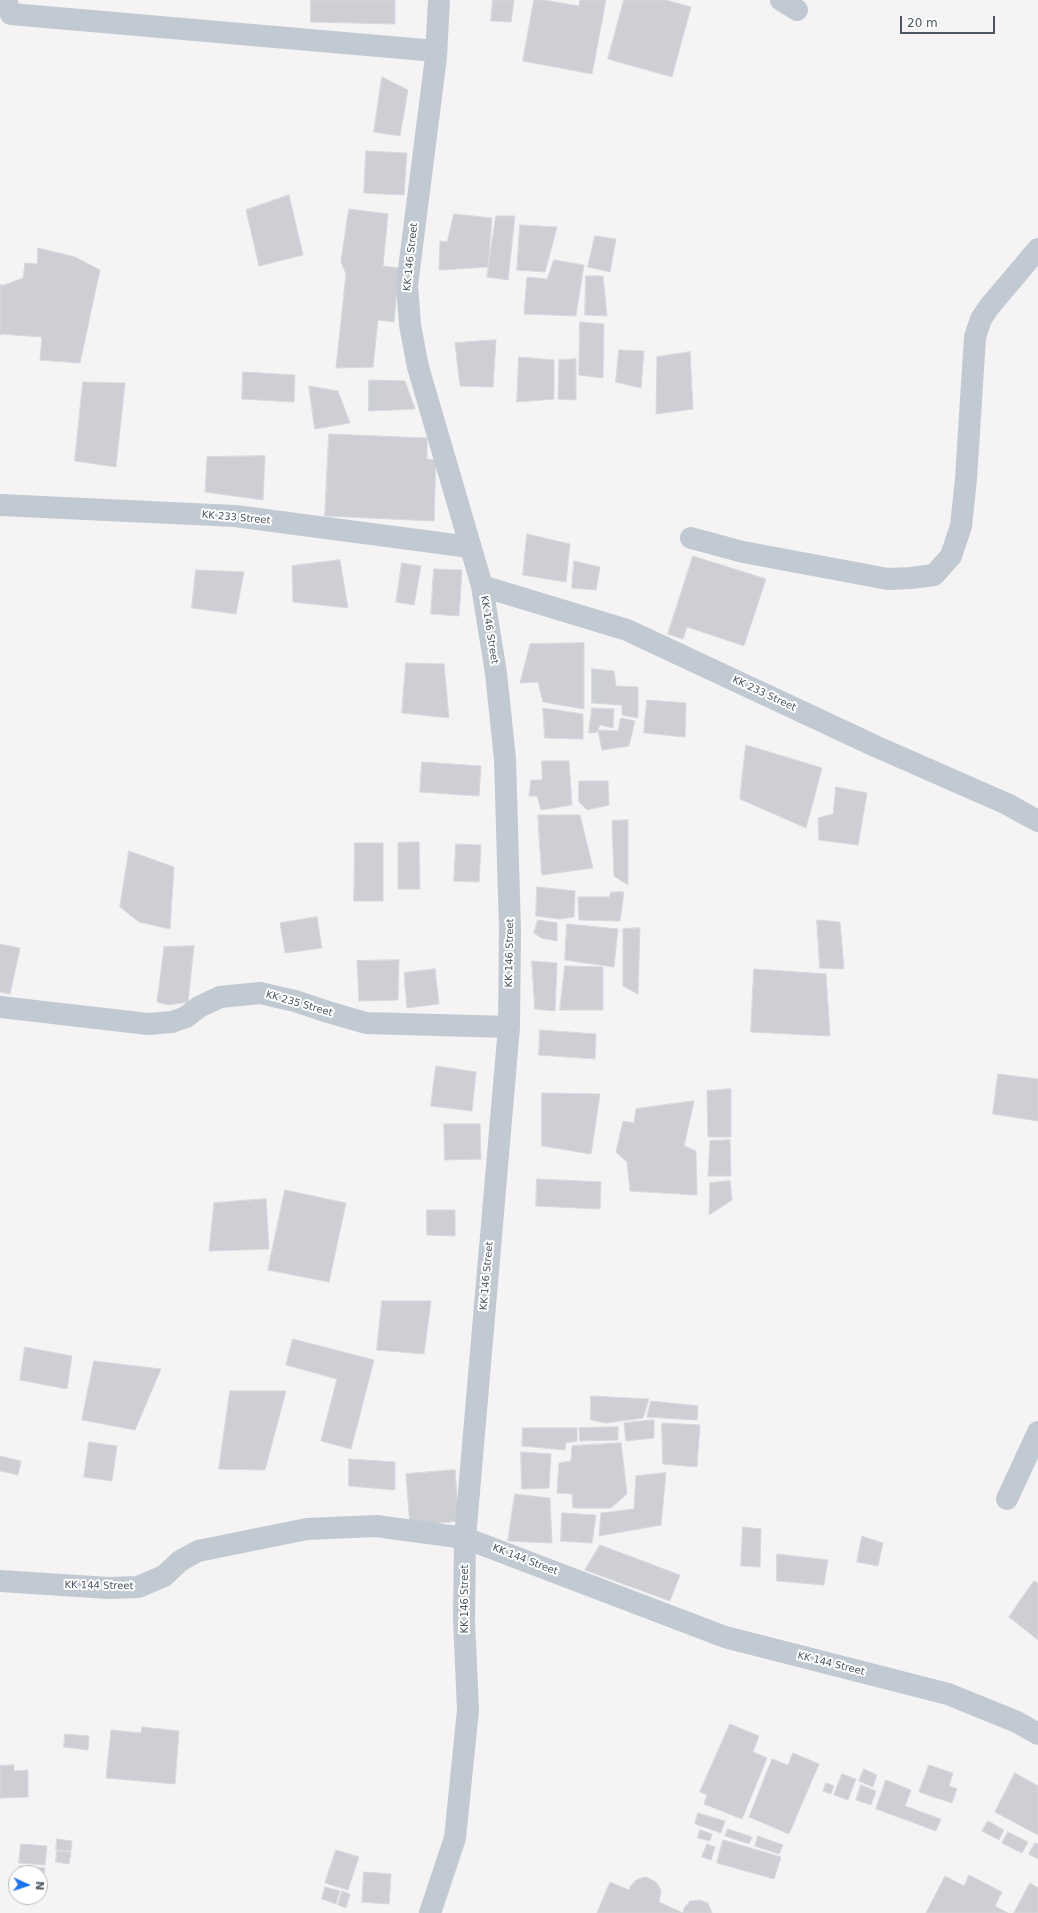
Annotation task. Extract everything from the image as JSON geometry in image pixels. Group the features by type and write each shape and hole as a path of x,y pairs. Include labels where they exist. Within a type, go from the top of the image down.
{"street":[{"path":"6,0 11,14 436,51"},
{"name":"KK 146 Street","path":"430,1913 455,1838 468,1710 464,1620 465,1538 509,1027 510,931 505,759 496,673 482,586 418,367 410,325 407,284 436,51 438,0"},
{"path":"691,538 743,552 888,578 911,578 934,575 951,556 961,526 966,479 975,337 981,319 989,307 1038,249"},
{"name":"KK 233 Street","path":"0,505 235,516 470,547"},
{"name":"KK 233 Street","path":"482,586 627,630 875,746 1007,804 1038,821"},
{"name":"KK 235 Street","path":"0,1007 148,1024 172,1022 220,997 260,993 295,1001 366,1023 509,1027"},
{"path":"1007,1499 1038,1432"},
{"name":"KK 144 Street","path":"0,1581 109,1588 138,1587 164,1576 180,1561 198,1552 307,1529 376,1526 465,1538 725,1637 948,1694 1017,1722 1038,1734"}],"building":[{"path":"311,0 395,0 395,24 311,22"},
{"path":"493,0 514,0 511,22 491,21"},
{"path":"534,0 544,0 579,6 580,0 606,0 592,74 523,61"},
{"path":"624,0 666,0 691,7 672,77 608,59"},
{"path":"382,77 408,90 400,136 374,132"},
{"path":"366,151 407,153 404,195 364,193"},
{"path":"289,195 303,255 259,266 246,210"},
{"path":"349,209 388,214 383,266 399,268 394,322 378,320 373,367 336,368 346,274 341,262"},
{"path":"454,214 492,218 488,267 439,270 440,241 447,242"},
{"path":"496,216 515,216 508,280 487,277"},
{"path":"520,225 557,227 545,272 517,270"},
{"path":"595,236 616,239 610,272 588,267"},
{"path":"38,248 75,257 100,270 80,363 40,360 42,337 0,334 0,285 23,278 25,263 37,264"},
{"path":"554,260 584,265 576,316 524,314 527,277 547,279"},
{"path":"586,276 603,276 607,316 585,315"},
{"path":"580,322 604,324 603,378 579,375"},
{"path":"496,340 493,387 460,386 455,343"},
{"path":"619,350 644,351 641,388 616,382"},
{"path":"690,352 693,409 656,414 657,357"},
{"path":"519,357 554,360 554,399 517,402"},
{"path":"576,359 576,400 558,399 559,360"},
{"path":"243,372 295,375 294,402 242,399"},
{"path":"369,380 405,381 415,409 369,411"},
{"path":"83,382 125,383 116,467 75,461"},
{"path":"309,386 338,391 350,423 315,429"},
{"path":"329,434 427,438 427,459 436,460 434,521 325,516"},
{"path":"265,456 263,500 205,492 207,457"},
{"path":"527,534 570,544 566,582 523,575"},
{"path":"693,556 766,579 744,646 687,627 683,639 668,634"},
{"path":"340,560 348,608 293,602 292,566"},
{"path":"574,561 600,567 596,590 572,588"},
{"path":"402,563 421,566 414,605 396,602"},
{"path":"434,569 462,570 459,616 431,614"},
{"path":"196,570 244,572 236,614 192,608"},
{"path":"584,643 584,709 543,702 538,682 520,683 530,644"},
{"path":"406,663 444,664 449,718 402,713"},
{"path":"592,669 614,671 616,686 638,687 638,718 622,715 622,705 592,703"},
{"path":"647,700 686,703 685,737 644,733"},
{"path":"543,708 583,714 583,739 545,738"},
{"path":"592,708 614,709 613,728 600,725 597,732 589,733"},
{"path":"621,718 635,721 629,746 602,750 598,730 618,731"},
{"path":"746,745 822,768 806,828 740,799"},
{"path":"542,761 569,761 572,805 541,810 537,796 529,796 531,780 542,780"},
{"path":"422,762 481,766 479,796 420,792"},
{"path":"579,781 608,781 609,805 587,810 579,802"},
{"path":"836,787 867,793 858,845 819,840 818,818 833,814"},
{"path":"538,815 580,815 593,868 542,875"},
{"path":"628,820 628,885 614,876 612,821"},
{"path":"419,842 420,889 398,889 398,843"},
{"path":"355,843 383,843 383,901 354,901"},
{"path":"456,844 481,845 479,882 454,881"},
{"path":"129,851 174,867 170,929 139,922 120,907"},
{"path":"537,887 575,891 574,917 560,919 536,916"},
{"path":"611,892 624,892 620,921 579,920 578,897 609,897"},
{"path":"317,917 322,948 285,953 280,923"},
{"path":"538,920 557,923 557,941 541,938 534,933"},
{"path":"817,920 840,922 844,969 820,968"},
{"path":"567,924 618,929 614,967 565,960"},
{"path":"640,928 638,994 623,986 623,929"},
{"path":"0,944 20,948 10,994 0,992"},
{"path":"194,946 188,1002 168,1005 157,1002 164,947"},
{"path":"399,960 398,1000 359,1001 357,961"},
{"path":"532,961 557,963 555,1011 535,1009"},
{"path":"565,966 603,967 603,1010 560,1010"},
{"path":"435,969 439,1004 407,1008 404,973"},
{"path":"754,969 826,974 830,1036 751,1032"},
{"path":"540,1030 596,1034 595,1059 539,1055"},
{"path":"436,1066 476,1072 472,1111 431,1106"},
{"path":"998,1074 1038,1079 1038,1121 993,1114"},
{"path":"731,1089 731,1137 708,1137 707,1091"},
{"path":"542,1093 600,1094 591,1154 542,1146"},
{"path":"694,1101 684,1146 696,1151 697,1195 630,1191 627,1162 616,1152 623,1121 634,1123 636,1109"},
{"path":"444,1124 480,1124 481,1159 445,1160"},
{"path":"730,1140 731,1176 708,1176 710,1141"},
{"path":"537,1179 601,1182 600,1209 536,1206"},
{"path":"730,1181 732,1200 709,1215 710,1183"},
{"path":"285,1190 346,1203 329,1282 268,1270"},
{"path":"266,1199 269,1249 209,1251 214,1203"},
{"path":"427,1210 455,1210 455,1236 427,1235"},
{"path":"382,1301 431,1301 424,1354 377,1350"},
{"path":"293,1339 374,1360 351,1449 321,1441 337,1379 286,1365"},
{"path":"25,1347 72,1356 67,1389 20,1380"},
{"path":"94,1361 161,1369 135,1430 82,1420"},
{"path":"230,1391 286,1391 265,1470 219,1469"},
{"path":"591,1396 649,1399 643,1418 606,1423 591,1420"},
{"path":"651,1401 698,1406 697,1420 647,1417"},
{"path":"654,1420 654,1438 626,1441 624,1423"},
{"path":"662,1423 700,1425 697,1467 663,1464"},
{"path":"618,1427 618,1440 580,1441 579,1428"},
{"path":"523,1428 577,1428 577,1441 566,1443 565,1450 522,1446"},
{"path":"89,1442 117,1446 112,1481 84,1477"},
{"path":"621,1443 627,1494 611,1508 573,1508 572,1494 557,1493 559,1463 571,1461 572,1446"},
{"path":"521,1452 551,1454 549,1488 522,1489"},
{"path":"0,1456 21,1461 18,1475 0,1471"},
{"path":"349,1459 395,1462 395,1490 349,1486"},
{"path":"455,1470 459,1521 410,1526 406,1474"},
{"path":"666,1473 661,1525 599,1536 601,1513 634,1509 636,1476"},
{"path":"515,1494 550,1498 552,1543 508,1541"},
{"path":"562,1513 596,1515 592,1543 561,1541"},
{"path":"743,1527 761,1529 760,1567 741,1566"},
{"path":"862,1536 883,1543 878,1566 857,1562"},
{"path":"600,1545 680,1575 670,1601 585,1570"},
{"path":"777,1554 828,1560 824,1585 777,1581"},
{"path":"1034,1581 1038,1583 1038,1640 1009,1617"},
{"path":"730,1724 759,1736 753,1752 767,1758 742,1819 704,1804 707,1795 700,1792"},
{"path":"142,1727 179,1731 175,1784 106,1778 111,1730 141,1733"},
{"path":"65,1734 89,1736 88,1750 64,1747"},
{"path":"793,1753 819,1764 789,1834 749,1817 772,1759 788,1765"},
{"path":"14,1765 14,1771 28,1770 28,1797 0,1798 0,1766"},
{"path":"929,1765 953,1773 949,1786 957,1789 952,1803 919,1792"},
{"path":"864,1769 877,1775 873,1787 859,1781"},
{"path":"1015,1773 1038,1786 1038,1835 995,1812"},
{"path":"842,1774 856,1779 848,1800 834,1795"},
{"path":"886,1780 911,1790 905,1806 941,1819 936,1831 876,1809"},
{"path":"826,1783 834,1786 831,1794 823,1791"},
{"path":"861,1785 876,1791 871,1805 856,1800"},
{"path":"698,1813 725,1821 721,1833 695,1824"},
{"path":"988,1821 1004,1830 999,1840 982,1831"},
{"path":"728,1829 752,1837 749,1844 725,1836"},
{"path":"700,1830 712,1834 710,1841 698,1838"},
{"path":"1008,1832 1028,1842 1022,1853 1002,1843"},
{"path":"758,1836 783,1845 779,1854 755,1846"},
{"path":"57,1839 72,1841 71,1851 56,1850"},
{"path":"723,1840 781,1857 774,1879 717,1863"},
{"path":"1035,1843 1038,1844 1038,1859 1029,1854"},
{"path":"21,1844 47,1846 45,1865 19,1863"},
{"path":"707,1844 715,1847 711,1860 702,1857"},
{"path":"336,1850 359,1857 348,1890 325,1883"},
{"path":"57,1851 71,1852 69,1864 56,1862"},
{"path":"364,1872 391,1874 389,1904 362,1902"},
{"path":"969,1875 1002,1892 995,1906 1008,1913 926,1913 945,1876 964,1886"},
{"path":"646,1877 656,1882 661,1890 659,1902 683,1913 597,1913 610,1882 629,1890 636,1880"},
{"path":"1030,1883 1038,1888 1038,1913 1014,1913"},
{"path":"325,1887 340,1891 336,1904 322,1899"},
{"path":"342,1891 350,1894 346,1908 338,1905"},
{"path":"699,1900 708,1903 712,1913 683,1913 684,1908 690,1901"}]}
